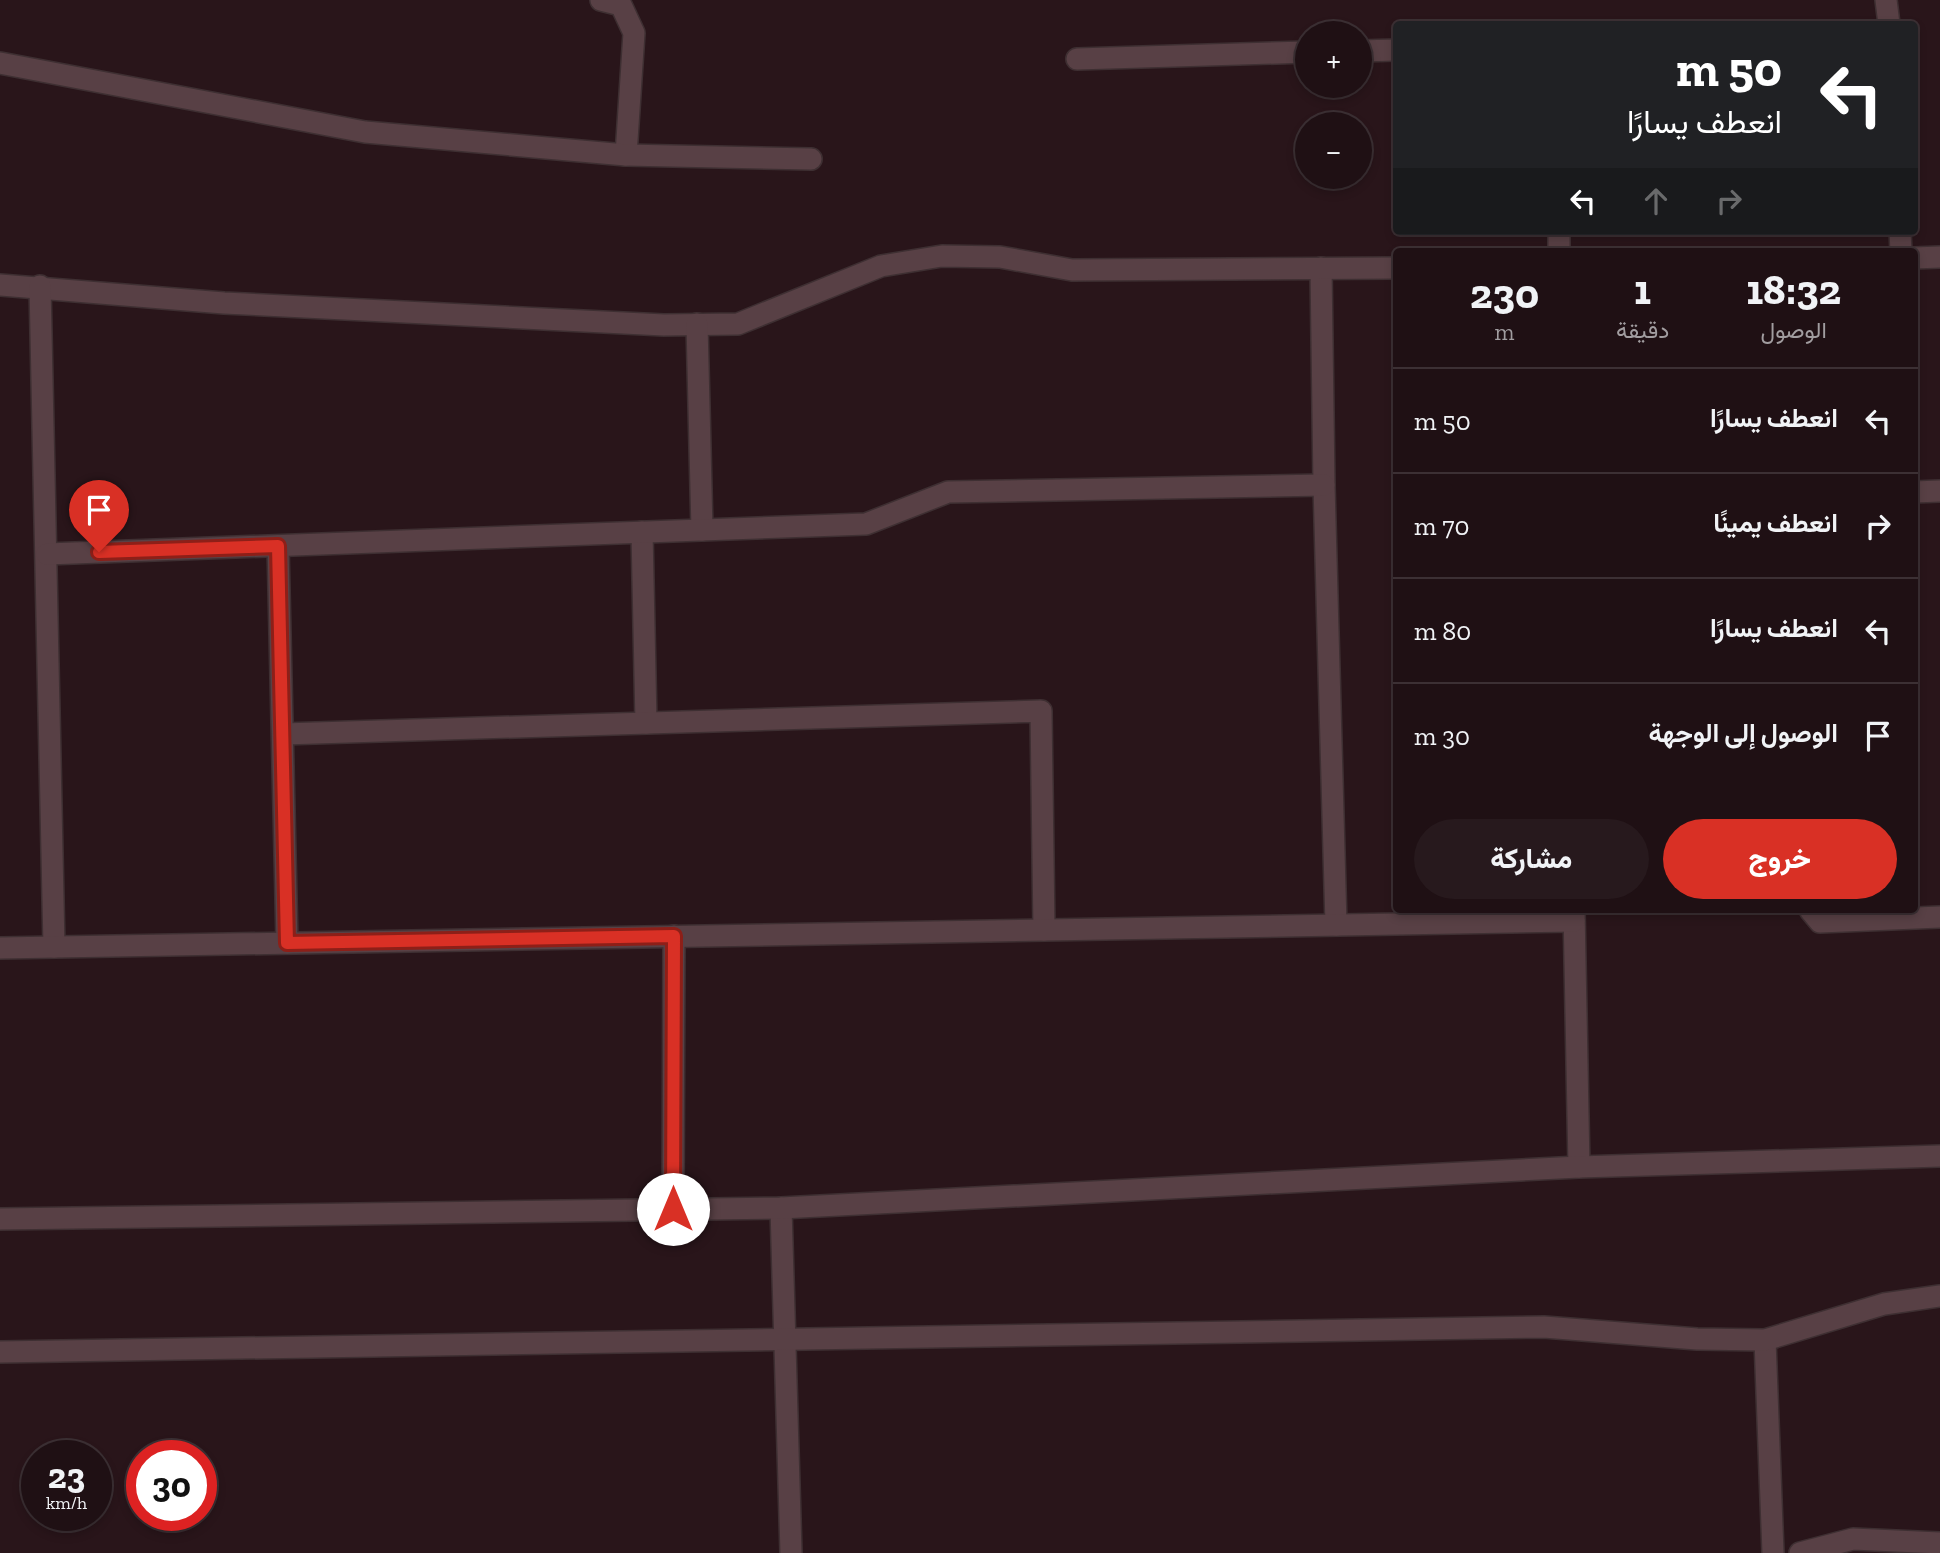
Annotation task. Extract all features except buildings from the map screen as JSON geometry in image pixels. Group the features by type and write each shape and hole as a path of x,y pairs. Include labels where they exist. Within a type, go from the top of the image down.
{"street":[{"path":"601,0 621,5 634,33 626,155"},
{"path":"1885,0 1888,21"},
{"path":"1372,51 1393,50"},
{"path":"1077,59 1295,52"},
{"path":"0,63 365,132 626,155 811,159"},
{"path":"0,285 40,286 224,303 738,324 881,266 942,256 1000,257 1072,270 1393,268"},
{"path":"1918,258 1940,257"},
{"path":"1321,268 1336,925"},
{"path":"40,286 54,947"},
{"path":"697,324 702,530"},
{"path":"47,554 866,524 948,492 1324,485"},
{"path":"1918,492 1940,491"},
{"path":"642,532 646,723"},
{"path":"278,546 287,943"},
{"path":"283,734 1041,711 1044,930"},
{"path":"1812,913 1820,922 1940,918"},
{"path":"0,948 1336,925 1574,915 1579,1167"},
{"path":"673,1209 674,936"},
{"path":"0,1219 781,1208 1579,1167 1940,1156"},
{"path":"781,1208 791,1553"},
{"path":"0,1352 1544,1327 1697,1339 1765,1340 1884,1304 1940,1296"},
{"path":"1765,1340 1773,1553"},
{"path":"1800,1553 1854,1546 1940,1543"}],"route":[{"path":"99,552 278,546 287,943 674,936 673,1209"}]}
